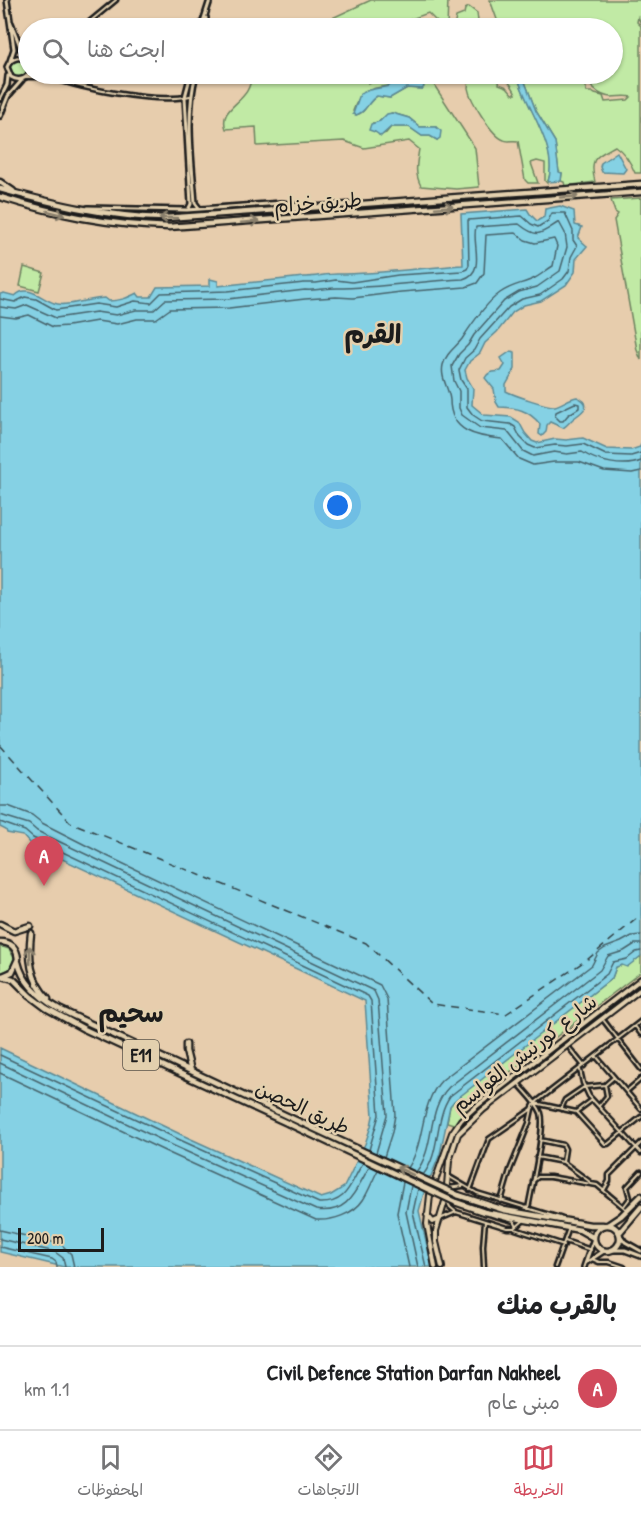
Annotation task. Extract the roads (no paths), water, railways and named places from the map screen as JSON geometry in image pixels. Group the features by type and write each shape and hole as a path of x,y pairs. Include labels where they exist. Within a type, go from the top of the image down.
{"main road":[{"path":"0,182 18,194"},
{"name":"طريق خزام","path":"0,189 111,215 184,218 641,184"},
{"name":"طريق خزام","path":"0,198 89,220 132,226 186,226 641,192"},
{"path":"89,220 92,214 111,215"},
{"path":"0,924 14,931 30,926"},
{"path":"31,933 29,956 33,976 43,994 59,1009"},
{"path":"0,937 8,943"},
{"path":"0,942 8,943"},
{"name":"طريق الحصن","path":"8,943 16,950 20,971 29,986 43,999 59,1009 190,1071 458,1195 504,1210 606,1225"},
{"path":"1,976 12,972 18,962"},
{"name":"طريق الحصن","path":"1,976 13,979 37,1002 84,1029 455,1202 484,1212 580,1230 594,1238"},
{"name":"شارع كورنيش القواسم","path":"435,1267 429,1240 427,1214 430,1195 452,1132 461,1120 641,979"},
{"name":"شارع كورنيش القواسم","path":"442,1267 436,1242 436,1230 446,1198 453,1148 458,1134 466,1124 507,1090 639,990"},
{"path":"186,1044 190,1071"},
{"path":"507,1090 507,1096"},
{"path":"437,1176 443,1174 448,1176"},
{"path":"458,1195 510,1209 519,1210 522,1207"},
{"path":"641,1196 606,1225 596,1230 594,1238 598,1248 604,1251 614,1250 619,1244 620,1234 641,1207"},
{"path":"427,1214 431,1221 436,1222 440,1219"},
{"path":"606,1225 615,1227 620,1234"}],"street":[{"path":"0,99 7,85 9,74 7,67 14,49 7,0"},
{"path":"94,18 116,0"},
{"path":"205,18 210,0"},
{"path":"9,16 18,44"},
{"path":"10,61 18,57"},
{"path":"9,74 14,79 18,79"},
{"path":"0,116 8,96 19,84"},
{"path":"78,84 98,90 143,96 188,97"},
{"path":"187,210 191,204 188,97 190,84"},
{"path":"193,84 188,97 195,203 199,208"},
{"path":"74,208 187,210 282,202 308,208"},
{"path":"639,990 641,997"},
{"path":"604,1021 641,1069"},
{"path":"501,1201 535,1103 641,1021"},
{"path":"635,1026 641,1034"},
{"path":"570,1049 584,1066"},
{"path":"596,1056 641,1109"},
{"path":"580,1069 584,1087 592,1100 641,1153"},
{"path":"561,1109 565,1100 584,1087 605,1085 614,1076"},
{"path":"626,1091 641,1079"},
{"path":"518,1083 535,1103 542,1119 528,1209"},
{"path":"598,1107 607,1096 605,1085"},
{"path":"576,1112 592,1100"},
{"path":"535,1103 576,1112 605,1144 608,1144 641,1117"},
{"path":"470,1190 489,1139 532,1108"},
{"path":"540,1140 563,1145 565,1149 563,1162"},
{"path":"604,1190 609,1181 609,1175 641,1143"},
{"path":"537,1157 563,1162 592,1184"},
{"path":"533,1181 550,1177 600,1186 625,1209 630,1198 627,1187 641,1172"},
{"path":"448,1176 470,1190 575,1222"},
{"path":"447,1188 463,1186"},
{"path":"446,1198 450,1207 456,1212 591,1250"},
{"path":"440,1219 449,1213 456,1212"},
{"path":"484,1212 514,1221 515,1227"},
{"path":"515,1227 521,1221 526,1220"},
{"path":"484,1267 485,1221"},
{"path":"555,1267 569,1228"},
{"path":"620,1234 625,1242 641,1251"},
{"path":"585,1265 594,1238"},
{"path":"635,1248 640,1246"},
{"path":"614,1250 626,1250 641,1256"},
{"path":"585,1265 604,1251"},
{"path":"592,1259 624,1267"},
{"path":"599,1262 602,1267"}],"water":[{"path":"391,84 423,84 424,87 422,89 407,88 390,98 377,96 363,112 353,114 360,94"},
{"path":"520,84 526,84 536,111 555,142 559,172 562,173 561,181 548,182 549,155 540,127"},
{"path":"392,113 409,118 420,127 436,127 441,131 440,138 437,140 430,136 422,136 409,127 391,127 381,136 369,130 371,124"},
{"path":"617,152 626,169 623,173 602,172 601,163"},
{"path":"560,206 574,211 575,225 582,227 578,238 587,246 576,259 575,272 566,285 541,301 524,305 513,312 485,343 480,353 470,361 465,370 473,388 472,405 484,415 511,417 519,422 532,441 537,443 555,439 583,438 607,449 631,450 640,447 641,444 641,956 627,967 622,965 616,967 612,978 450,1106 440,1154 428,1178 419,1211 432,1267 64,1267 0,1252 0,1048 321,1198 344,1187 365,1144 373,1116 365,1001 30,844 23,836 7,833 0,827 0,294 15,296 20,292 30,291 54,303 65,304 99,298 109,301 117,300 137,293 140,297 151,297 157,287 210,286 210,279 218,281 218,286 329,274 463,265 461,214 527,209 537,221 544,217 545,209"},
{"path":"511,351 515,352 515,369 506,385 506,391 551,406 577,397 585,402 584,410 563,428 550,422 542,436 539,434 540,424 531,415 516,409 499,407 494,389 485,378 490,373 501,371 505,365 501,358"}],"place":[{"name":"Civil Defence Station Darfan Nakheel","path":"44,886"}],"district":[{"name":"القرم","path":"373,333"},
{"name":"سحيم","path":"131,1012"}]}
